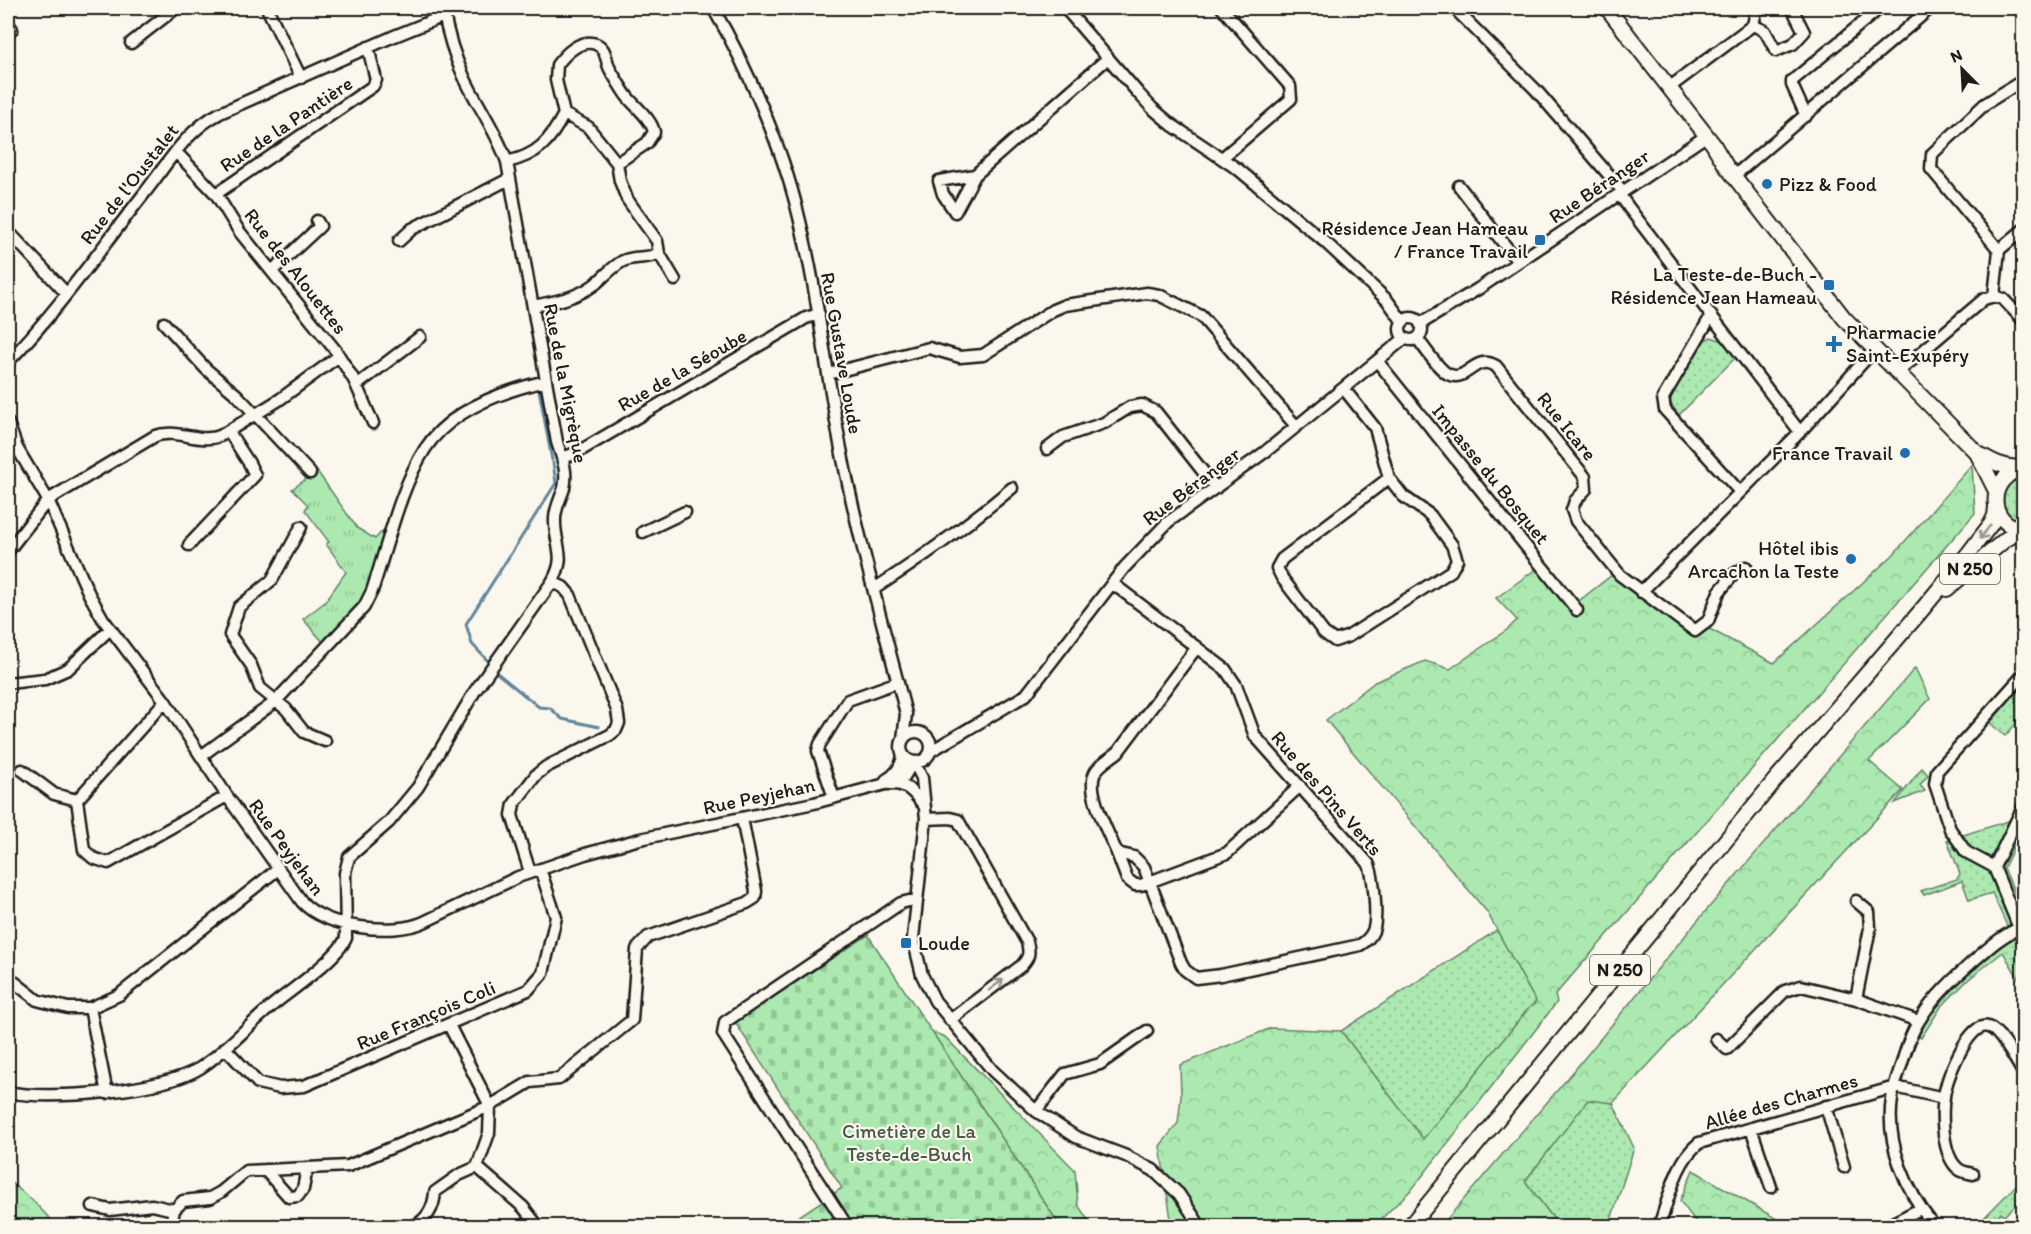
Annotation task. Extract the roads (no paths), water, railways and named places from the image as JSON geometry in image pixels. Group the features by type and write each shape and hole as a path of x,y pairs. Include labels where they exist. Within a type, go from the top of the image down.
{"main road":[{"path":"1607,8 1670,87 1734,176 1844,318 1977,453 2008,468 2023,468"},
{"path":"1977,453 1996,491 2006,476 2023,468"},
{"name":"N 250","path":"1410,1227 1776,779 1920,612 1991,524 1995,516 1996,491"},
{"name":"N 250","path":"1996,507 2006,523 2023,531"},
{"name":"N 250","path":"1920,612 2006,539 2023,531"}],"street":[{"path":"131,43 176,8"},
{"name":"Rue Gustave Loude","path":"713,8 740,61 786,171 798,212 819,314 848,487 906,714 903,739"},
{"path":"1065,8 1159,114 1222,158 1325,242 1387,300 1403,322"},
{"path":"1222,8 1290,86 1291,99 1222,158"},
{"path":"1454,8 1536,90 1620,189 1629,208 1800,432"},
{"path":"1670,87 1754,25 1756,11 1760,8"},
{"path":"1754,25 1765,31 1776,51 1793,44 1804,32 1792,8"},
{"path":"1806,116 1792,81 1880,8"},
{"path":"1734,176 1927,11 1925,8"},
{"path":"270,9 301,78"},
{"name":"Rue de l'Oustalet","path":"8,362 66,293 190,134 205,122 444,12"},
{"name":"Rue de la Migrèque","path":"8,1092 48,1095 107,1093 181,1077 199,1069 225,1048 254,1020 292,991 341,946 346,938 345,873 349,857 389,822 418,787 475,691 552,582 561,560 555,520 566,476 557,442 507,162 457,61 444,12"},
{"path":"507,162 525,158 549,140 564,114 556,80 557,65 582,44 596,44 605,53 608,66 626,94 651,123 654,132 648,143 618,163"},
{"name":"Rue de la Pantière","path":"216,194 373,86 376,80 368,47"},
{"path":"975,175 1108,58"},
{"path":"2000,250 1931,169 1932,154 1985,104 2017,84 2024,86"},
{"path":"564,114 588,127 618,163 623,190 636,214 657,241 659,253 675,280"},
{"name":"Rue Béranger","path":"1420,324 1518,262 1706,136"},
{"name":"Rue des Alouettes","path":"176,152 216,194 239,231 339,356 357,385 373,423"},
{"path":"399,241 412,229 509,179"},
{"path":"1459,186 1518,262"},
{"path":"272,271 320,226 317,221"},
{"path":"1994,296 2000,250 2024,229"},
{"path":"8,231 66,293"},
{"path":"533,306 567,299 596,284 607,272 623,261 636,257 653,257 659,253"},
{"path":"828,374 929,348 960,357 983,355 1053,310 1065,305 1147,293 1159,295 1201,316 1296,426"},
{"path":"1897,372 1984,299 1994,296 2003,299 2024,321"},
{"name":"Rue de la Séoube","path":"563,458 807,318 819,314"},
{"path":"1711,316 1663,398 1665,410 1740,492"},
{"path":"1412,319 1420,324 1421,331 1417,338 1412,340 1405,338 1400,331 1403,322 1412,319"},
{"path":"164,323 206,369 234,392 310,473"},
{"path":"357,385 420,337"},
{"name":"Rue Béranger","path":"931,752 1026,695 1112,583 1154,534 1265,452 1405,338"},
{"name":"Rue Icare","path":"1417,338 1444,371 1451,375 1462,375 1484,362 1496,366 1586,477 1586,489 1573,505 1573,516 1611,565 1641,592 1695,631 1708,621 1719,592 1734,574 1746,567"},
{"path":"1641,592 1800,432 1874,350"},
{"path":"8,551 48,500 155,436 173,432 210,439 229,432 291,392 339,356"},
{"name":"Impasse du Bosquet","path":"1378,362 1577,609"},
{"path":"201,756 275,702 368,602 409,482 425,448 434,437 458,417 490,399 510,390 546,381"},
{"path":"1344,389 1375,428 1389,478 1403,496 1430,515 1452,545 1457,560 1451,571 1349,636 1335,641 1323,633 1277,568 1282,559 1389,478"},
{"path":"1047,449 1063,437 1104,423 1130,407 1142,405 1156,412 1216,488"},
{"name":"Rue Peyjehan","path":"8,423 17,448 48,500 89,594 110,629 165,701 227,796 308,909 320,915 381,931 415,926 535,871 624,843 834,798 900,780 908,772 913,762"},
{"path":"189,545 255,475 229,432"},
{"path":"874,589 927,555 1012,488"},
{"path":"643,532 685,512"},
{"path":"301,527 272,580 239,607 230,631 232,640 251,664 260,688 289,713 304,732 325,741"},
{"name":"Rue François Coli","path":"225,1048 258,1083 280,1088 304,1086 528,990 543,973 556,917 512,815 514,804 541,770 610,735 619,723 616,710 570,595 552,582"},
{"name":"Rue des Pins Verts","path":"1112,583 1225,669 1236,686 1255,736 1364,857 1371,868 1375,924 1369,938 1360,945 1221,975 1196,978 1185,970 1140,861 1134,857 1117,853"},
{"path":"8,683 45,679 68,669 110,629"},
{"path":"1197,647 1118,752 1102,764 1092,779 1097,804 1130,883 1135,885 1149,882 1227,853 1300,786"},
{"path":"1934,1227 1920,1209 1902,1173 1892,1131 1892,1100 1905,1052 1918,1021 1933,1001 1999,939 2021,927 1994,867 1966,852 1954,837 1935,784 1936,771 2024,674"},
{"path":"834,798 818,751 820,744 848,700 898,682"},
{"path":"165,701 77,800 84,850 93,858 108,863 227,796"},
{"name":"Rue Gustave Loude","path":"906,714 923,734"},
{"name":"Rue Béranger","path":"923,734 941,735 969,729"},
{"path":"922,778 913,762 903,754 903,739 911,733 923,734 931,743 931,752 924,766 922,778 926,813 913,928 916,953 935,1001 993,1071 1036,1111 1076,1137 1126,1156 1153,1170 1179,1194 1200,1227"},
{"path":"913,762 924,760 931,752"},
{"name":"Rue Peyjehan","path":"875,786 896,774 902,763 903,754"},
{"path":"22,770 54,794 77,800"},
{"name":"Rue Peyjehan","path":"875,786 903,785 915,795 926,813"},
{"path":"1994,867 2024,805"},
{"path":"926,813 958,820 1027,942 1029,953 1021,966 950,1020"},
{"path":"174,1227 172,1220 174,1210 183,1202 210,1198 246,1171 348,1166 490,1106 530,1082 559,1079 632,1020 637,949 648,937 747,903 755,898 756,891 742,818"},
{"path":"8,977 37,1000 68,1008 90,1008 119,994 279,869"},
{"path":"847,1227 723,1034 725,1022 903,902 917,899"},
{"path":"1856,901 1869,912 1870,928 1856,999"},
{"path":"1716,1039 1727,1049 1785,991 1801,986 1856,999 1918,1021"},
{"path":"90,1008 107,1093"},
{"path":"414,1227 422,1223 434,1206 435,1192 459,1175 477,1167 489,1133 490,1106 449,1025"},
{"path":"1973,1174 1959,1170 1950,1155 1943,1122 1945,1088 1959,1052 1970,1037 1981,1027 1987,1026 1993,1029 2024,1074"},
{"path":"1036,1111 1065,1074 1100,1064 1147,1031"},
{"path":"1895,1087 1944,1098"},
{"name":"Allée des Charmes","path":"1659,1227 1680,1166 1689,1151 1699,1143 1895,1087"},
{"path":"1826,1106 1844,1167"},
{"path":"1751,1128 1771,1187"},
{"path":"477,1167 523,1207 538,1227"},
{"path":"266,1170 289,1197 298,1196 303,1189 307,1168"},
{"path":"93,1206 110,1210 152,1205 174,1210"},
{"path":"1887,1227 1920,1209"}],"waterway":[{"path":"539,390 552,460"},
{"path":"487,660 472,644 466,624 556,483 553,463"},
{"path":"497,673 539,707 550,708 562,719 599,727"}],"place":[{"name":"Pizz & Food","path":"1767,184"},
{"name":"Résidence Jean Hameau / France Travail","path":"1540,240"},
{"name":"La Teste-de-Buch - Résidence Jean Hameau","path":"1829,285"},
{"name":"Pharmacie Saint-Exupéry","path":"1834,344"},
{"name":"France Travail","path":"1905,453"},
{"name":"Hôtel ibis Arcachon la Teste","path":"1851,559"},
{"name":"Loude","path":"906,943"}],"park label":[{"name":"Cimetière de La Teste-de-Buch","path":"909,1142"}]}
